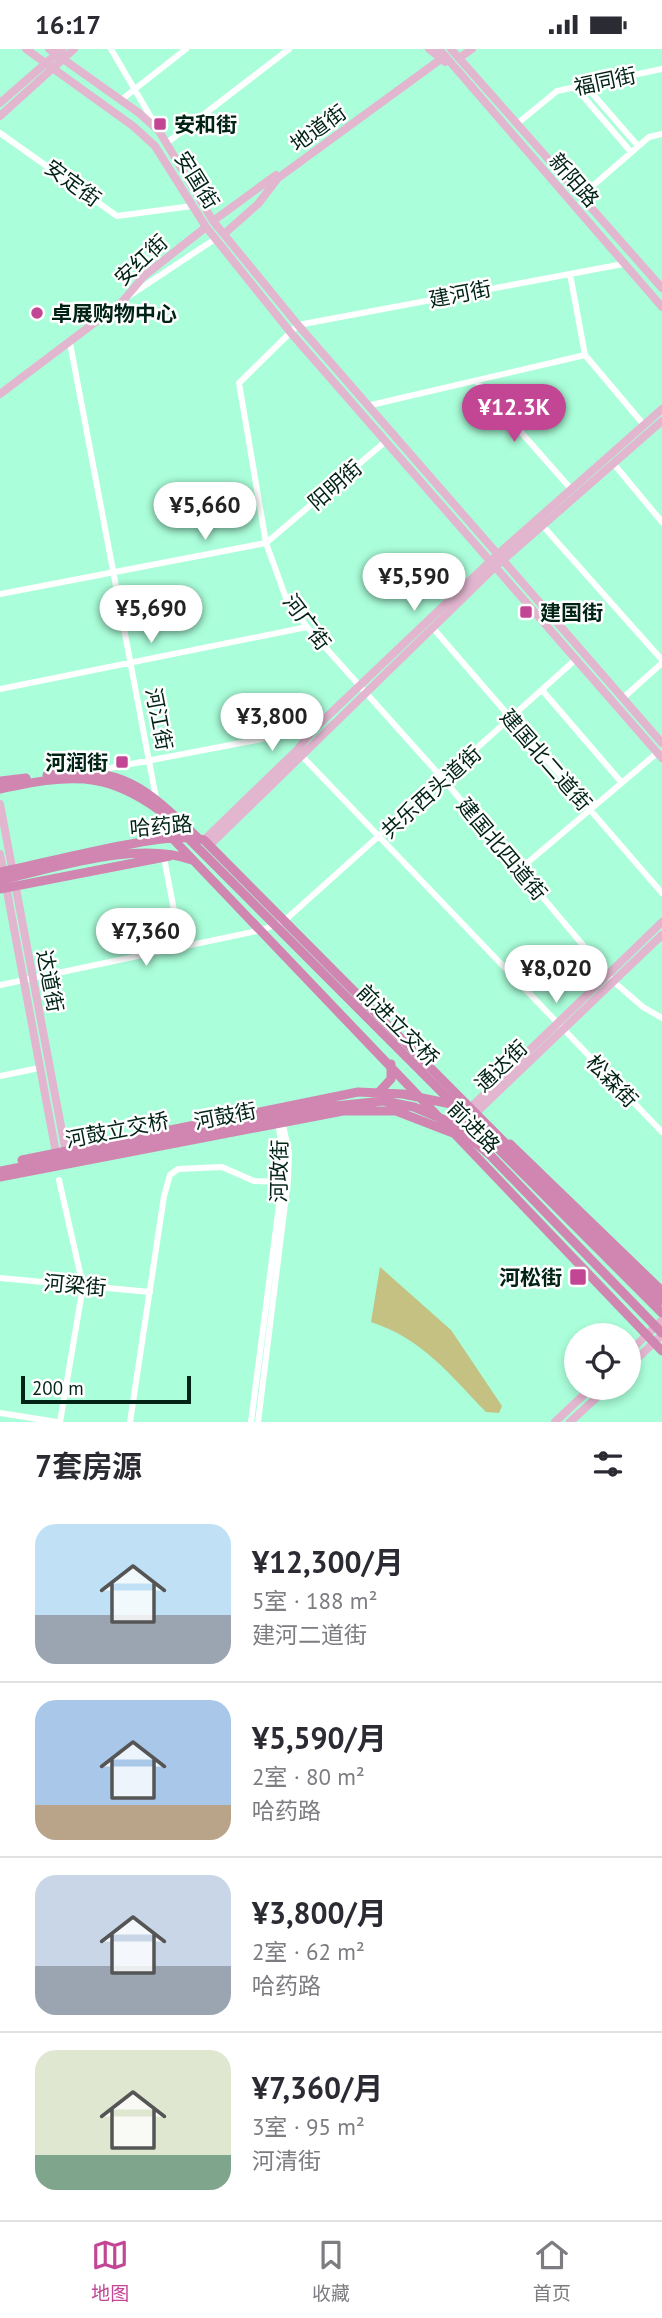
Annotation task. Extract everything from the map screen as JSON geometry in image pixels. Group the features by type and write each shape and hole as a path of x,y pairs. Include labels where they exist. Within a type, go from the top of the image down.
{"highway":[{"path":"0,781 94,771 134,784 156,798 203,841"},
{"name":"前进立交桥","path":"0,789 71,778 99,780 127,789 162,812 662,1313"},
{"name":"哈药路","path":"5,880 173,839 203,841"},
{"name":"前进路","path":"173,839 648,1334 661,1342"},
{"name":"哈药路","path":"5,880 164,858 186,852 203,841"},
{"name":"前进路","path":"203,841 662,1301"},
{"path":"5,880 135,853 163,853 190,859 232,884"},
{"path":"379,1092 391,1079 391,1064"},
{"name":"河鼓街","path":"0,1164 276,1110 328,1097 379,1092 422,1098 474,1111"},
{"name":"河鼓立交桥","path":"0,1171 347,1105 383,1101 414,1107 445,1119 491,1157 661,1342"},
{"name":"河鼓街","path":"0,1177 344,1111 396,1111 455,1133"},
{"name":"前进路","path":"498,1135 525,1155 662,1291"}],"main road":[{"name":"安国街","path":"26,49 134,126 155,146 192,206 209,224"},
{"path":"0,116 50,66 58,52 77,49"},
{"name":"新阳路","path":"429,49 460,75 662,307"},
{"name":"新阳路","path":"451,49 662,288"},
{"path":"459,53 472,49"},
{"name":"安国街","path":"58,52 159,131 209,224"},
{"name":"新阳路","path":"459,53 469,68"},
{"name":"安红街","path":"0,394 122,302 144,276 209,224 439,55"},
{"name":"地道街","path":"224,234 258,204 278,178 439,55"},
{"path":"0,103 50,66"},
{"path":"209,224 224,234 298,325 662,743"},
{"path":"209,224 215,239 290,333 660,755"},
{"name":"哈药路","path":"203,841 299,753 571,489 662,409"},
{"name":"哈药路","path":"500,556 542,525 662,421"},
{"name":"哈药路","path":"299,753 314,729 432,627 492,564"},
{"path":"0,804 5,880"},
{"path":"0,854 27,980 39,1068 63,1165"},
{"name":"通达街","path":"611,978 662,922"},
{"name":"通达街","path":"455,1133 474,1111 611,978 662,935"},
{"name":"达道街","path":"27,980 61,1152"},
{"path":"641,1341 662,1320"},
{"path":"641,1357 661,1342"},
{"path":"555,1422 578,1400"},
{"path":"570,1422 594,1400"}],"street":[{"path":"111,49 159,131"},
{"path":"121,100 136,91 186,49"},
{"path":"167,142 289,49"},
{"name":"福同街","path":"518,123 556,91 662,69"},
{"path":"585,85 638,146"},
{"path":"575,87 631,152"},
{"name":"安定街","path":"0,133 117,216 192,206"},
{"path":"581,195 649,137 662,134"},
{"path":"122,302 215,239"},
{"name":"建河街","path":"298,325 623,264"},
{"path":"570,274 585,355 644,425"},
{"name":"河广街","path":"298,325 239,383 266,543 286,598 307,627 362,690"},
{"name":"河江街","path":"70,343 156,798"},
{"path":"370,405 585,355"},
{"path":"476,381 571,489"},
{"name":"阳明街","path":"0,594 266,543 386,441"},
{"path":"613,463 662,522"},
{"path":"542,525 662,661 622,698"},
{"path":"0,689 307,627"},
{"name":"建国北二道街","path":"432,627 662,893"},
{"name":"共乐西头道街","path":"0,985 261,930 284,921 379,839 575,660"},
{"name":"建国北四道街","path":"362,690 444,780 611,978 643,1007 662,1019"},
{"path":"542,690 622,783"},
{"path":"94,771 314,729"},
{"name":"松森街","path":"299,753 662,1132"},
{"path":"520,869 622,783 660,755"},
{"path":"164,858 181,947"},
{"path":"0,1076 39,1068"},
{"name":"河政街","path":"258,1422 288,1180 289,1153 276,1110"},
{"name":"河政街","path":"251,1422 282,1182 284,1155 281,1123"},
{"path":"130,1422 164,1196 170,1175 178,1169 222,1167 254,1181 282,1182"},
{"path":"0,1413 58,1422 83,1286 59,1180"},
{"name":"河梁街","path":"0,1278 150,1292"}],"shaded area":[{"path":"380,1267 451,1330 502,1406 499,1413 486,1412 447,1371 406,1338 371,1322"}],"place":[{"name":"安和街","path":"160,124"},
{"name":"卓展购物中心","path":"37,313"},
{"name":"建国街","path":"526,612"},
{"name":"河润街","path":"122,762"},
{"name":"河松街","path":"578,1277"}]}
